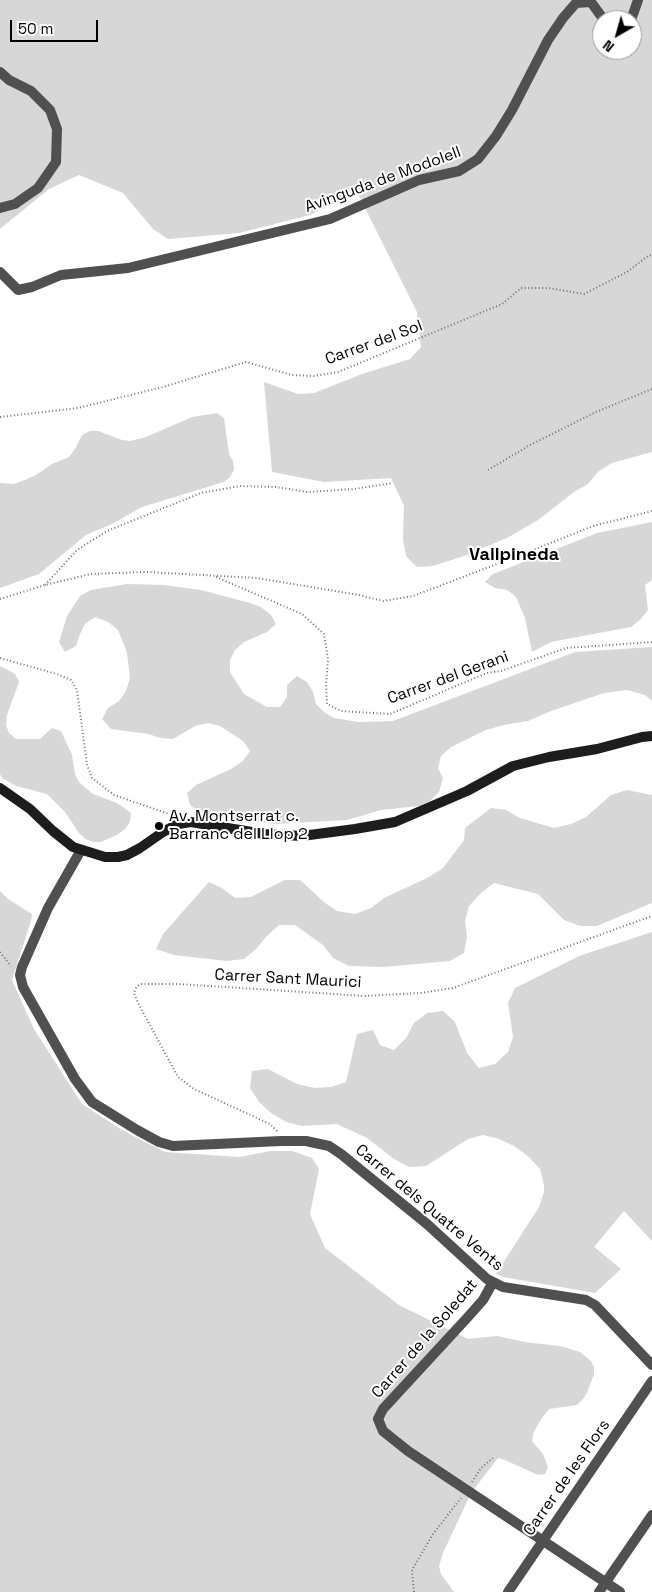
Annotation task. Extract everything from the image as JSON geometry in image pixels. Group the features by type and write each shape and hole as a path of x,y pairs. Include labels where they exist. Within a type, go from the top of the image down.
{"street":[{"name":"Avinguda de Modolell","path":"0,272 18,290 32,287 61,275 128,268 330,219 419,180 459,171 478,160 496,136 512,110 548,40 563,18 576,3 591,2 597,10"},
{"path":"0,72 9,80 31,92 50,110 57,129 56,162 38,188 15,204 0,208"},
{"path":"0,788 30,809 73,847 105,857 118,857 127,855 178,824 190,822 264,834 302,836 396,822 467,791 513,766 652,736"},
{"path":"20,975 48,908 81,850"},
{"name":"Carrer dels Quatre Vents","path":"20,975 23,987 75,1080 92,1102 101,1109 166,1145 282,1141 317,1142 329,1146 427,1224 493,1282 503,1287 586,1300 595,1305 652,1365"},
{"name":"Carrer de la Soledat","path":"466,1491 408,1451 383,1431 378,1419 383,1409 483,1300 493,1282"},
{"name":"Carrer de les Flors","path":"508,1592 652,1381"},
{"path":"466,1491 620,1592"},
{"path":"599,1592 652,1515"}],"path":[{"name":"Carrer del Sol","path":"0,417 78,408 163,387 246,362 292,375 314,376 338,372 502,304 521,288 548,288 584,294 627,272 652,255"},
{"path":"488,470 530,445 596,412 652,389"},
{"path":"45,585 77,550 107,531 201,493 240,486 276,486 307,492 354,489 393,483"},
{"path":"0,599 45,585 91,574 147,572 257,578 359,594 383,601 413,596 593,526 652,511"},
{"name":"Carrer del Gerani","path":"213,575 302,614 324,634 328,659 327,704 341,711 390,714 487,673 501,671 566,648 652,642"},
{"path":"0,658 57,674 71,680 77,690 87,764 92,778 114,795 190,822"},
{"name":"Carrer Sant Maurici","path":"282,1141 278,1132 270,1124 194,1089 178,1077 138,1003 134,993 137,986 142,984 178,984 365,996 420,993 453,988 652,916"},
{"path":"0,952 20,975"},
{"path":"414,1592 412,1570 433,1534 481,1468 493,1458"}],"shaded area":[{"path":"0,0 652,0 652,452 612,463 598,472 588,484 574,492 538,520 509,537 464,556 433,566 417,567 406,556 403,539 404,506 391,478 324,482 272,472 264,382 298,394 314,393 362,374 410,359 421,347 417,312 357,192 310,215 239,233 168,239 153,229 123,193 79,175 49,189 0,229"},
{"path":"217,413 224,418 229,454 233,461 234,470 224,482 142,507 112,524 86,535 39,574 0,588 0,483 13,484 20,482 69,457 82,435 90,431 98,431 130,441 146,437 192,417"},
{"path":"652,522 652,580 645,585 648,610 631,627 551,642 532,652 525,618 516,597 507,590 495,588 485,582 493,574 597,533"},
{"path":"127,584 164,585 201,590 250,603 261,607 271,615 276,624 267,632 244,642 235,650 230,660 230,672 244,694 267,707 280,707 287,697 287,685 297,676 307,682 313,692 316,704 334,718 358,722 393,721 575,652 652,647 652,701 645,695 627,690 604,693 528,721 486,730 451,747 441,756 438,768 443,778 439,792 430,801 419,806 381,810 347,820 275,824 200,813 190,805 187,793 196,785 231,769 243,761 250,751 243,741 220,726 208,723 195,726 173,739 111,729 102,719 108,708 119,701 126,691 130,678 127,653 118,630 108,622 95,617 85,624 76,646 65,652 59,642 67,616 80,596 91,590"},
{"path":"0,666 15,674 19,682 7,715 6,725 9,733 16,739 40,739 52,728 61,731 72,755 75,774 79,782 93,794 117,803 131,813 130,822 117,835 101,842 85,839 65,812 47,794 16,786 2,778 0,774"},
{"path":"627,790 652,795 652,903 597,926 580,926 564,920 538,894 494,883 469,906 465,921 467,937 464,953 450,961 383,967 349,966 333,958 323,945 295,925 279,925 244,959 227,961 174,955 156,949 163,934 209,882 222,888 235,898 251,897 285,880 300,880 325,903 337,911 355,914 371,908 384,898 429,877 443,868 464,840 465,828 491,808 506,810 520,818 554,828 571,824 586,817 611,795"},
{"path":"0,891 8,899 32,914 12,980 34,1029 82,1104 122,1130 165,1152 240,1157 270,1151 292,1151 312,1158 319,1169 310,1214 325,1248 399,1305 468,1339 497,1336 525,1342 560,1346 580,1352 591,1361 594,1367 594,1374 583,1399 577,1405 549,1409 533,1434 532,1441 543,1454 548,1467 545,1474 538,1475 498,1458 471,1493 443,1553 439,1566 441,1574 454,1592 0,1592"},
{"path":"652,932 652,1241 624,1211 594,1247 621,1269 595,1293 503,1277 496,1274 539,1207 544,1192 540,1169 529,1157 514,1146 499,1139 483,1135 468,1139 426,1166 409,1167 394,1159 367,1138 337,1124 302,1126 286,1122 271,1113 259,1102 250,1088 252,1071 268,1069 297,1084 315,1088 331,1087 346,1082 357,1034 373,1030 380,1045 394,1050 406,1038 414,1023 427,1013 443,1011 455,1022 467,1053 479,1068 495,1064 508,1052 513,1037 508,1003 515,988 579,956"}],"place":[{"name":"Av. Montserrat c. Barranc del Llop 2","path":"159,826"}],"district":[{"name":"Vallpineda","path":"514,555"}]}
